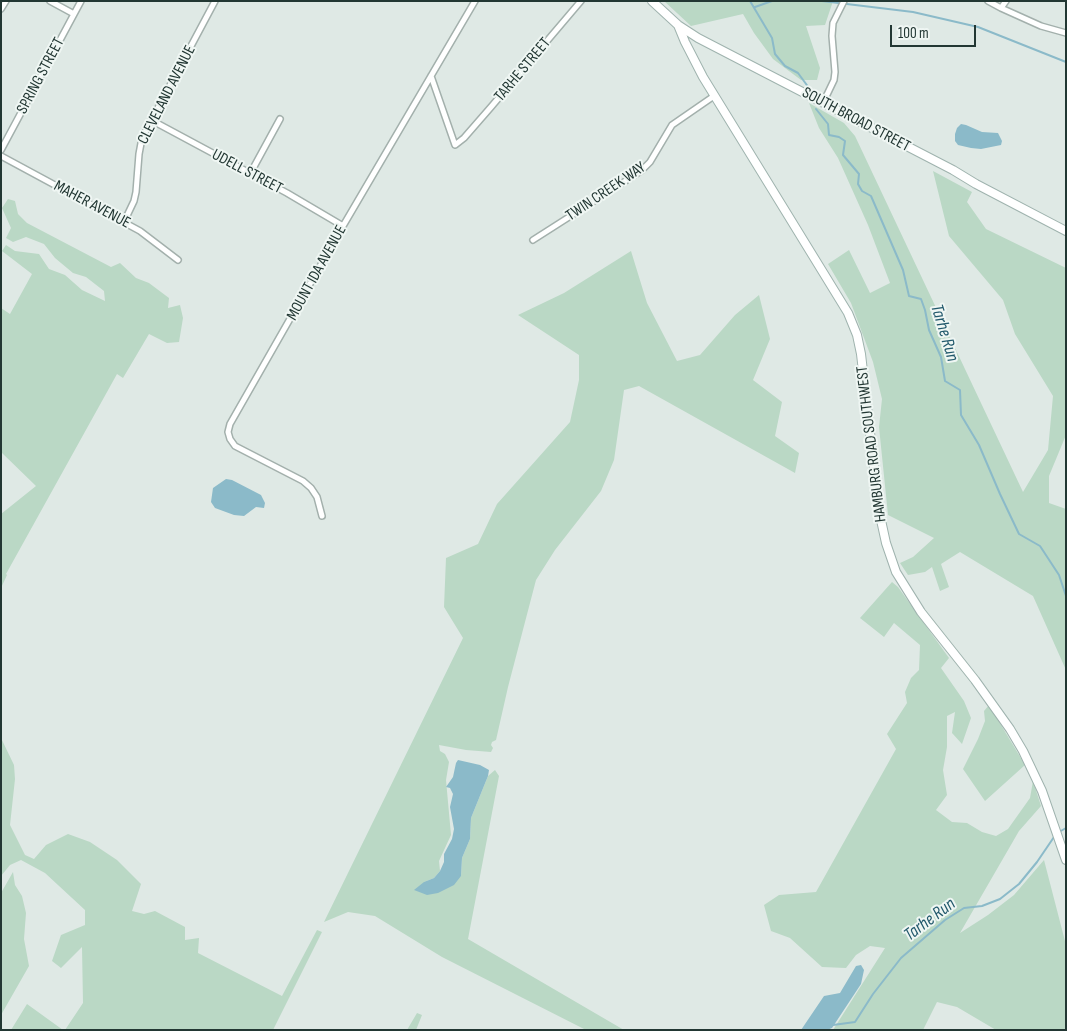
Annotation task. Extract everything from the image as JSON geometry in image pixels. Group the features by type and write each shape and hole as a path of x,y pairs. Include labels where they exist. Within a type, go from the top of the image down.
{"street":[{"path":"1,9 6,1"},
{"path":"50,1 74,14"},
{"name":"SPRING STREET","path":"1,150 81,1"},
{"name":"CLEVELAND AVENUE","path":"124,222 134,201 140,146 151,120 215,1"},
{"name":"MOUNT IDA AVENUE","path":"322,516 317,497 307,485 235,446 228,432 230,424 475,1"},
{"name":"TARHE STREET","path":"431,76 455,145 464,138 581,1"},
{"name":"SOUTH BROAD STREET","path":"652,1 678,25 716,47 954,170 976,184 1066,231"},
{"path":"823,103 834,80 835,72 832,36 833,23 844,1"},
{"path":"988,1 1041,26 1066,32"},
{"path":"1002,8 1006,1"},
{"name":"HAMBURG ROAD SOUTHWEST","path":"678,25 687,47 714,96 840,298 855,329 864,372 877,501 885,541 896,572 921,612 975,680 1010,729 1042,791 1066,860"},
{"name":"TWIN CREEK WAY","path":"533,240 641,171 650,162 672,125 714,96"},
{"path":"250,174 280,119"},
{"name":"UDELL STREET","path":"151,120 343,226"},
{"name":"MAHER AVENUE","path":"1,156 140,231 178,260"}],"green space":[{"path":"664,1 833,1 825,25 806,26 820,68 817,80 801,80 773,59 743,14 691,26"},
{"path":"809,103 844,123 855,136 1023,492 1048,450 1053,396 1015,334 1003,300 949,236 933,171 972,192 967,202 986,229 1066,268 1066,435 1049,476 1049,503 1066,509 1066,670 1033,596 960,552 941,564 949,587 940,591 932,567 925,572 908,575 900,563 913,557 934,538 888,515 879,427 882,399 873,362 851,303 828,264 849,250 870,293 890,283 868,225 838,158 819,128"},
{"path":"8,199 15,201 18,214 27,223 111,267 120,263 136,278 149,283 169,298 168,308 180,305 183,318 179,342 167,343 149,334 123,378 117,374 6,574 1,588 1,514 36,486 1,452 1,308 10,314 32,274 2,251 6,245 15,251 39,254 49,269 65,275 82,290 105,301 104,291 86,277 73,273 55,258 44,244 26,237 13,242 6,238 11,228 2,208"},
{"path":"631,251 647,303 677,361 700,355 735,315 759,295 770,339 753,380 782,402 775,436 799,453 795,473 639,386 624,390 614,460 601,491 555,550 536,580 496,740 492,742 493,748 491,752 439,745 440,751 445,754 449,762 446,780 451,835 439,861 440,871 434,878 424,882 461,876 462,858 470,839 471,818 488,776 495,770 499,776 468,939 624,1030 586,1030 442,957 375,916 348,912 324,922 463,638 444,607 446,558 478,544 497,504 570,422 579,380 579,355 518,315 564,293"},
{"path":"892,582 898,587 949,658 941,668 964,701 971,718 962,744 952,733 955,712 947,716 947,747 943,770 947,795 936,810 952,822 967,823 982,832 996,836 1008,829 1030,798 1033,781 1041,806 1019,831 960,933 1014,895 1044,860 1066,945 1066,1030 996,1030 957,1007 937,1002 923,1030 833,1030 885,948 870,946 856,955 846,968 822,967 790,938 771,931 764,905 779,895 816,892 896,749 887,734 907,703 905,692 911,678 919,670 920,645 894,623 884,637 860,618"},
{"path":"989,705 1025,765 985,801 963,769 978,739 985,721 984,711"},
{"path":"1,738 14,765 15,779 10,825 25,855 34,859 46,845 68,834 90,842 117,860 141,884 132,911 144,914 155,911 185,927 185,940 199,938 198,953 282,996 317,930 322,932 273,1030 65,1030 83,1003 82,947 61,968 52,961 61,935 85,925 85,910 45,873 21,860 10,865 1,876"},
{"path":"13,872 15,885 22,896 26,913 24,939 29,966 1,1015 1,893"},
{"path":"27,1004 63,1030 11,1030"},
{"path":"417,1013 422,1015 416,1030 407,1030"}],"water":[{"path":"961,124 982,132 998,133 1002,141 1001,145 981,149 958,145 955,141 955,134"},
{"path":"226,479 232,480 261,495 265,503 264,508 256,507 244,516 234,515 215,508 211,502 213,488"},
{"path":"458,760 480,765 489,770 488,776 471,818 470,839 462,858 461,876 454,885 438,893 427,895 414,890 424,882 434,878 440,871 444,862 444,854 452,839 454,829 450,807 453,794 450,788 446,787 453,777"},
{"path":"861,965 864,970 861,984 832,1028 827,1030 801,1030 824,996 840,993 856,966"}],"waterway":[{"name":"Tarhe Run","path":"750,1 772,38 775,54 785,66 798,73 809,88"},
{"name":"Tarhe Run","path":"755,7 772,1"},
{"name":"Tarhe Run","path":"822,1 913,12 978,27 1066,62"},
{"name":"Tarhe Run","path":"816,109 828,124 829,135 839,137 845,141 843,155 859,174 858,184 862,191 871,196 903,270 909,296 921,299 929,330 941,357 945,381 960,390 961,415 979,445 1019,534 1040,546 1059,575 1066,596"},
{"name":"Tarhe Run","path":"1059,832 1066,828"},
{"name":"Tarhe Run","path":"833,1025 855,1022 873,994 901,958 945,920 964,908 982,906 1000,899 1019,884 1054,837"}]}
